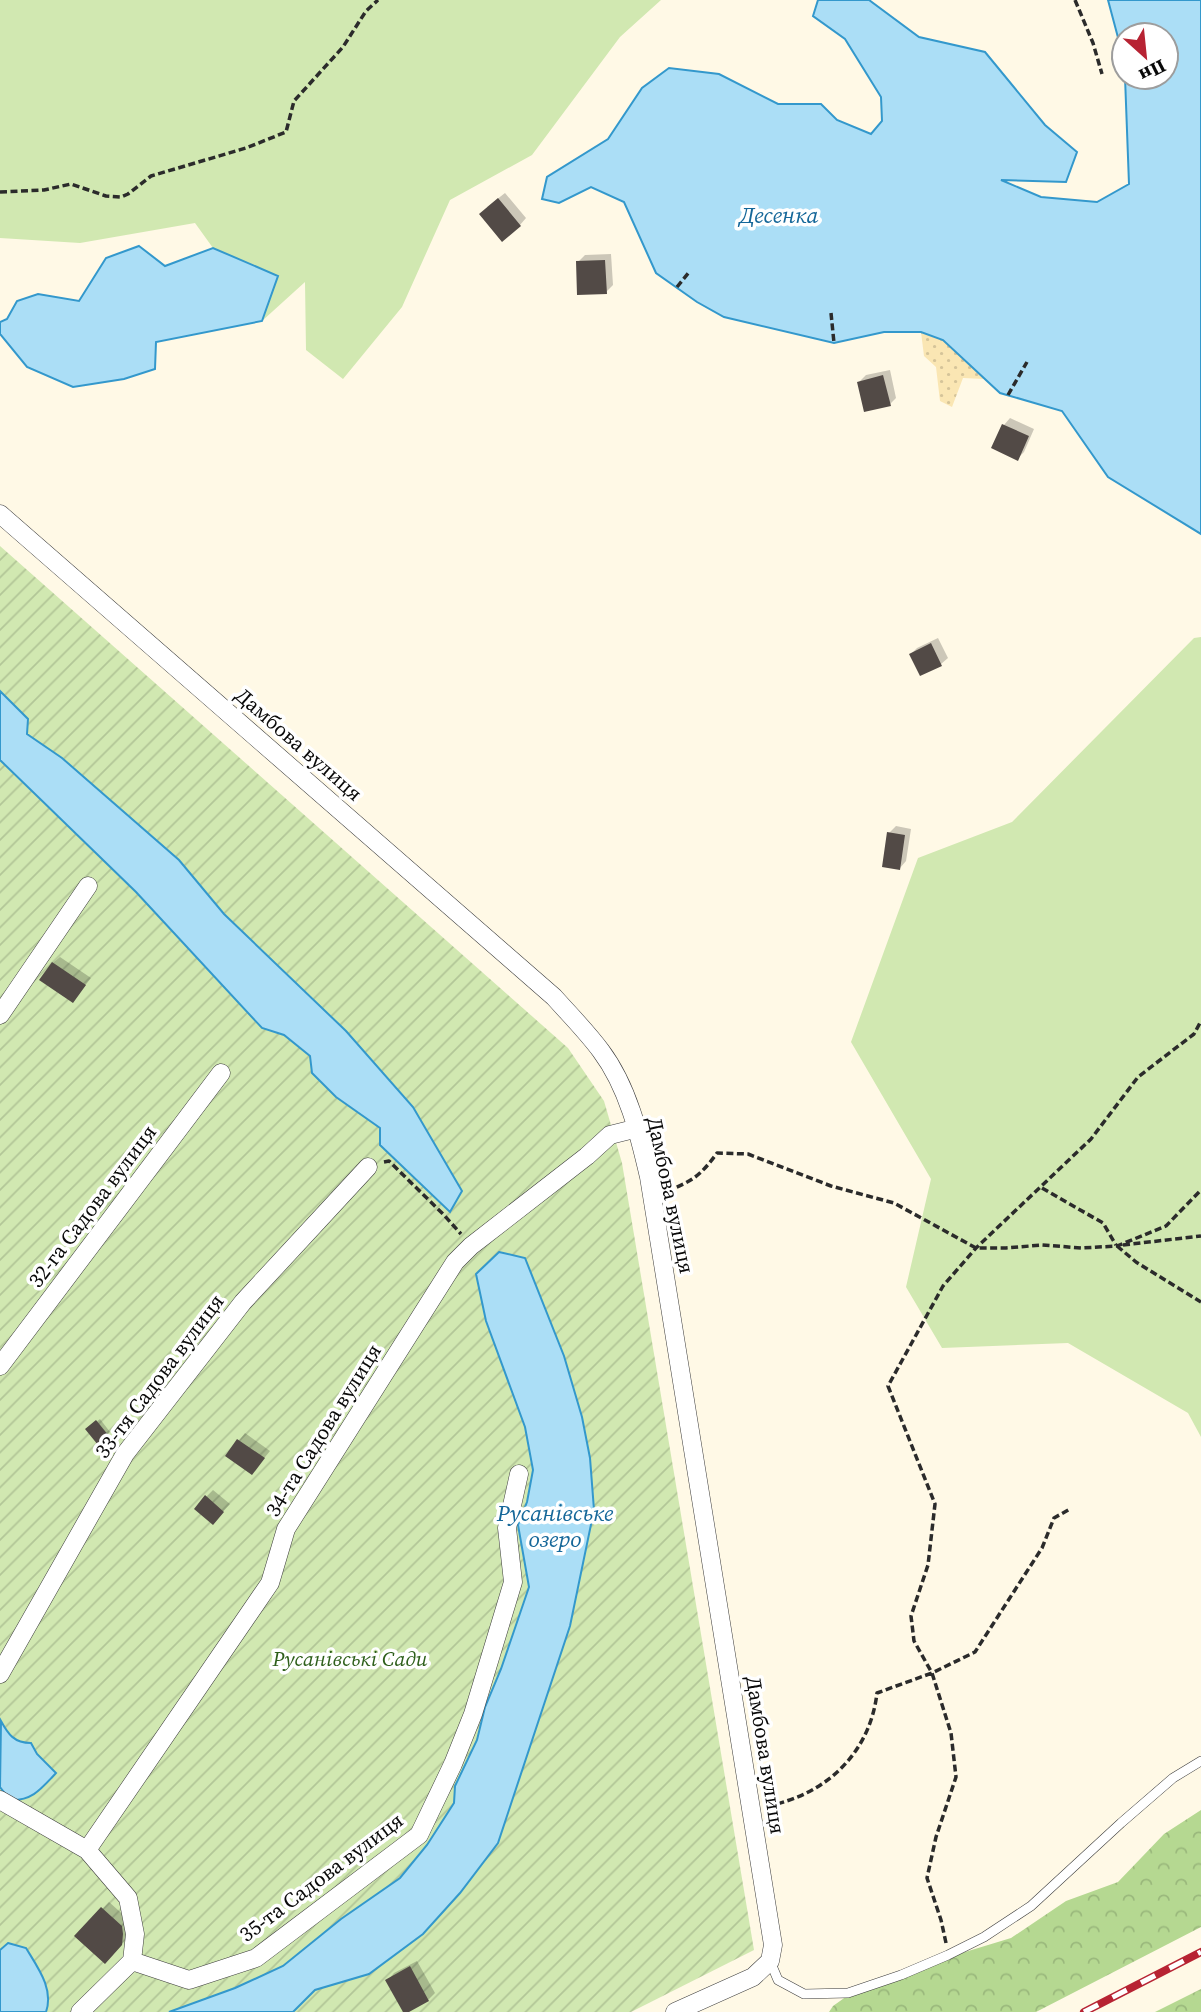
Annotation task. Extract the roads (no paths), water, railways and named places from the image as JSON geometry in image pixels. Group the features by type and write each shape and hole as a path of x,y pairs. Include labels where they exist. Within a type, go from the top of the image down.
{"street":[{"name":"Дамбова вулиця","path":"0,514 554,997 602,1052 614,1072 638,1128 652,1196 773,1945 770,1961"},
{"path":"0,1015 88,886"},
{"name":"32-га Садова вулиця","path":"0,1366 221,1073"},
{"name":"34-та Садова вулиця","path":"87,1850 270,1583 286,1529 455,1262 471,1246 610,1135 638,1128"},
{"name":"33-тя Садова вулиця","path":"0,1674 125,1454 243,1302 369,1167"},
{"name":"35-та Садова вулиця","path":"132,1961 189,1980 256,1958 419,1835 453,1764 473,1713 513,1582 507,1528 519,1474"},
{"path":"0,1800 87,1850 128,1898 135,1934 132,1961 80,2012"},
{"path":"675,2012 753,1977 770,1961"}],"lane":[{"path":"770,1961 778,1980 804,1994 848,1993 948,1955 984,1937 1031,1906 1173,1778 1201,1761"}],"water":[{"name":"Десенка","path":"818,0 869,0 919,37 985,52 1045,125 1077,152 1066,182 1001,180 1041,197 1097,202 1129,184 1126,91 1180,91 1180,21 1114,21 1108,0 1201,0 1201,534 1108,477 1062,411 1000,393 943,340 921,332 884,332 834,343 724,317 656,273 624,202 591,187 559,203 542,199 547,177 608,139 642,88 669,68 719,74 778,104 821,104 837,120 871,134 882,121 881,97 845,39 813,16"},
{"path":"139,246 165,266 213,248 278,276 262,321 156,342 155,369 124,379 73,387 27,367 0,334 0,322 7,319 17,301 38,294 79,301 106,258"},
{"path":"0,691 28,719 27,734 62,758 179,860 224,914 346,1031 413,1107 462,1191 450,1212 380,1145 380,1128 336,1097 312,1073 310,1056 284,1035 262,1028 136,892 0,760"},
{"name":"Русанівське озеро","path":"499,1252 525,1258 564,1356 582,1417 590,1458 594,1510 570,1626 498,1843 460,1893 423,1934 369,1974 315,1990 293,2012 169,2012 235,1988 283,1966 341,1919 400,1878 427,1845 454,1803 455,1786 477,1740 485,1707 529,1587 518,1525 527,1502 533,1470 525,1427 486,1321 476,1274"},
{"path":"1,1721 12,1737 31,1743 37,1754 56,1773 41,1789 18,1800 10,1800 0,1787"},
{"path":"8,1943 26,1948 40,1971 48,1995 46,2012 0,2012 0,1950"}],"railway":[{"path":"1084,2012 1201,1952"}],"park label":[{"name":"Русанівські Сади","path":"350,1658"}]}
